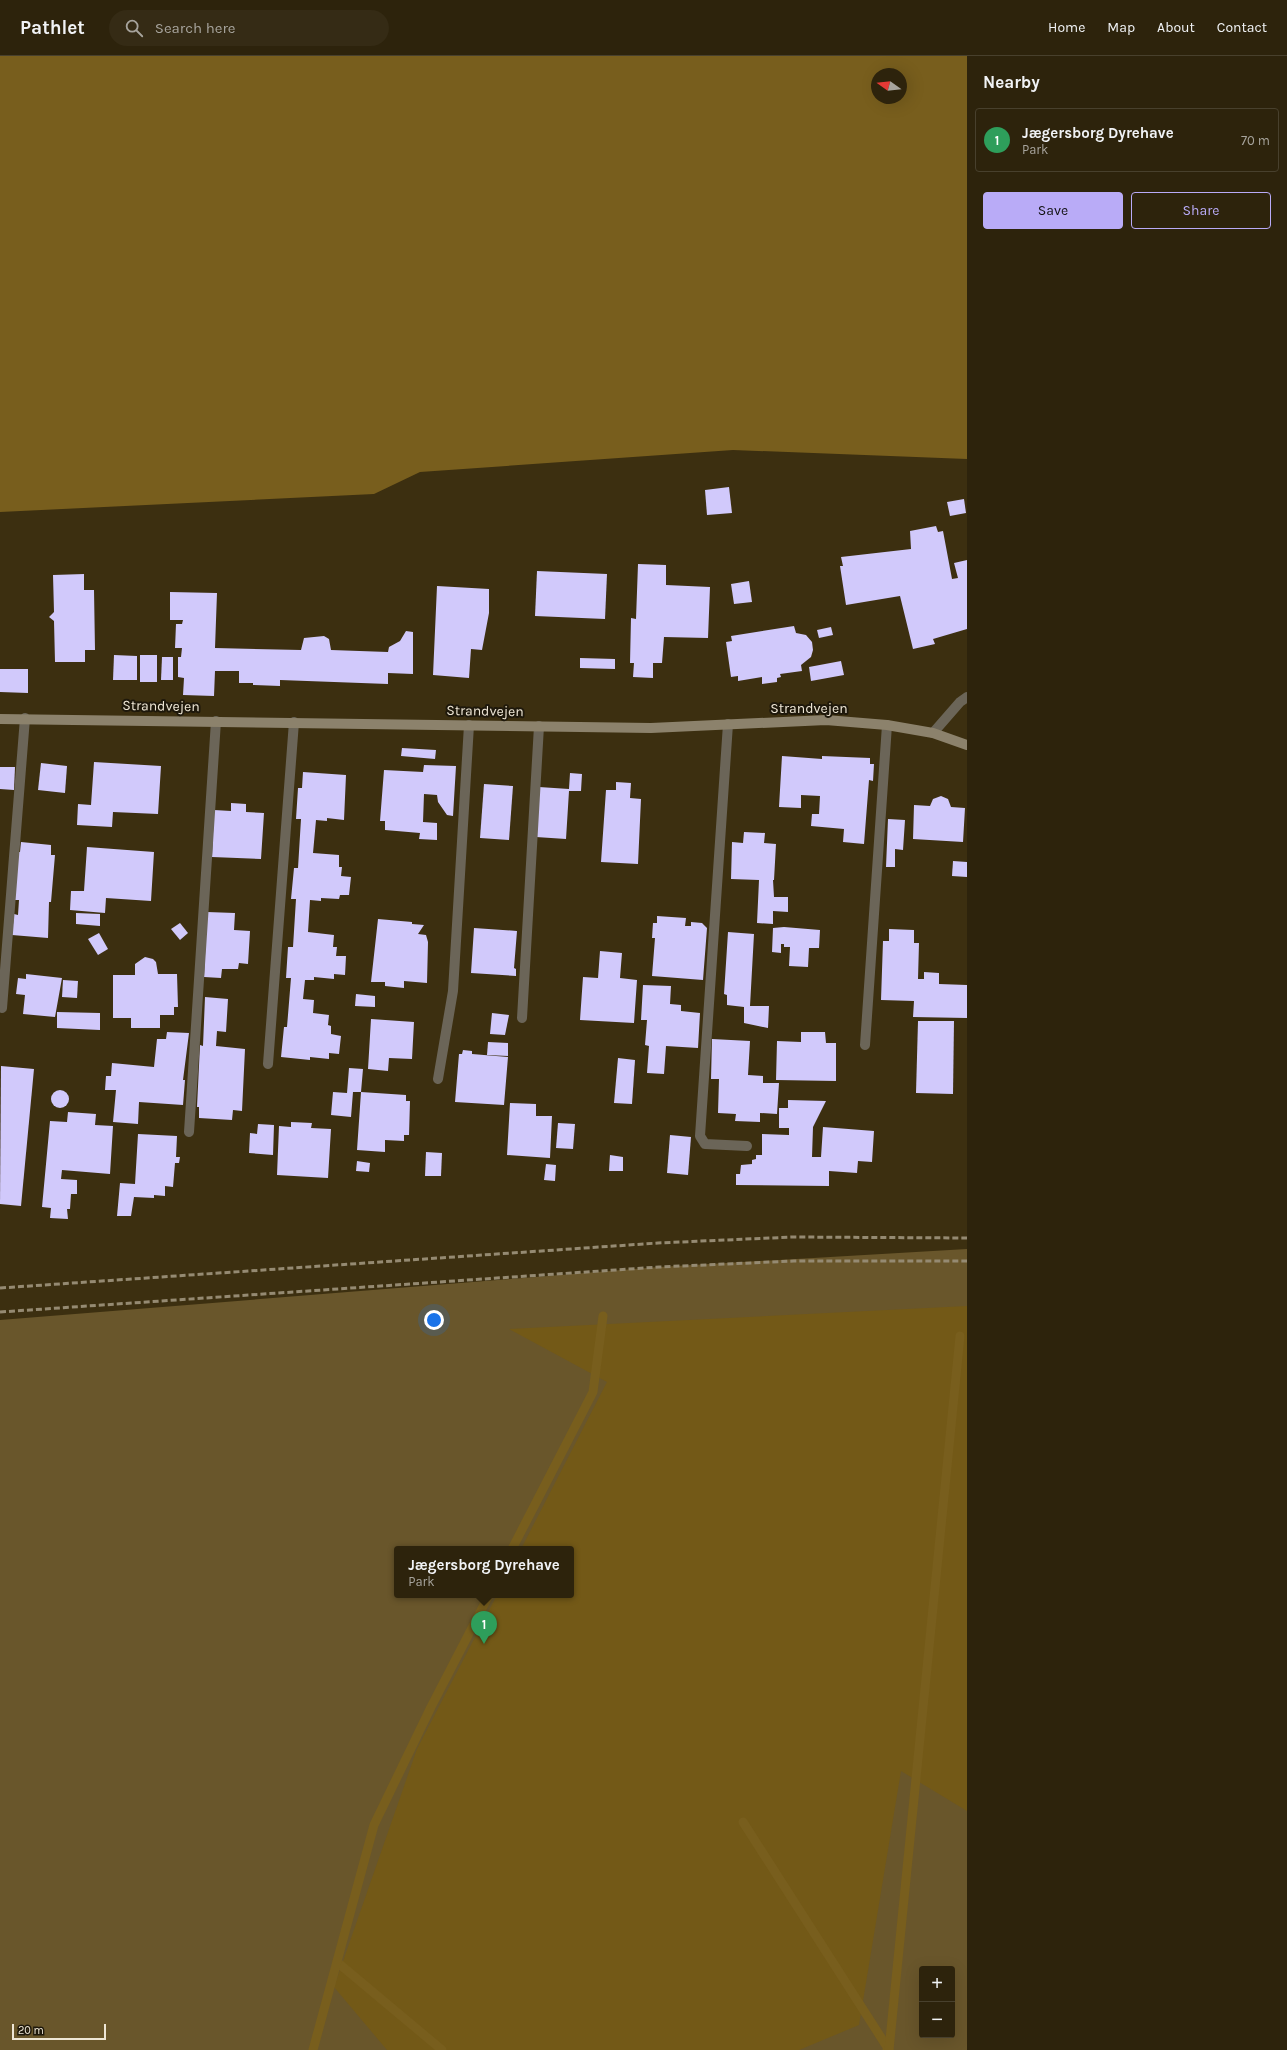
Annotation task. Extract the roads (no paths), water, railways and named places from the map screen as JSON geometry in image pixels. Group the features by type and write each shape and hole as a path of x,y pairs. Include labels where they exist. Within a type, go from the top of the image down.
{"main road":[{"name":"Strandvejen","path":"0,719 25,718 651,728 826,720 887,726 933,733 967,745"}],"street":[{"path":"933,733 960,702 967,697"},
{"path":"2,1008 25,718"},
{"path":"189,1132 216,721"},
{"path":"268,1064 294,722"},
{"path":"728,724 700,1136 705,1144 747,1146"},
{"path":"438,1079 453,991 469,725"},
{"path":"522,1018 539,726"},
{"path":"865,1045 887,726"}],"waterway":[{"path":"514,1546 593,1392 603,1316"},
{"path":"889,2050 960,1336"},
{"path":"313,2050 374,1825 431,1707 487,1598"},
{"path":"743,1822 889,2050 887,2050"},
{"path":"337,1962 442,2050"}],"railway":[{"path":"0,1288 658,1243 793,1237 967,1238"},
{"path":"0,1312 659,1267 794,1261 967,1261"}],"place":[{"name":"Jægersborg Dyrehave","path":"484,1644"}]}
